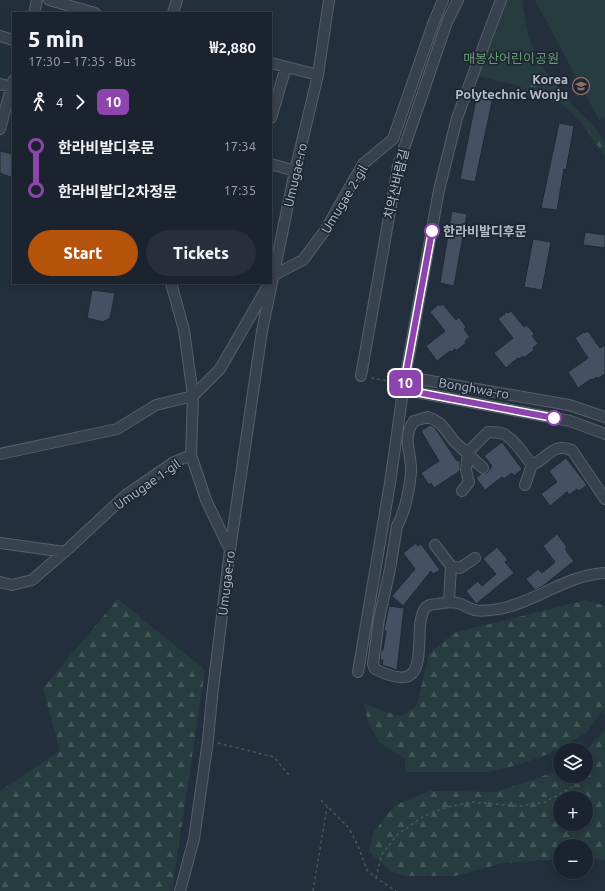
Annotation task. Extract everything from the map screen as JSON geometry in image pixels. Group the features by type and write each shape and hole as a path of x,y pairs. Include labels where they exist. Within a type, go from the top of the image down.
{"street":[{"path":"34,12 37,0"},
{"path":"49,0 91,12"},
{"path":"174,12 177,0"},
{"name":"Umugae-ro","path":"272,274 318,75 329,0"},
{"name":"Umugae 2-gil","path":"272,277 304,260 326,229 363,164 393,139 432,24 443,0"},
{"name":"치악산바람길","path":"361,376 398,166 447,22 458,0"},
{"path":"358,672 404,384 439,190 457,118 501,0"},
{"path":"0,36 12,40"},
{"path":"272,63 318,75"},
{"path":"272,115 286,67"},
{"path":"0,84 12,85 0,129"},
{"path":"272,164 295,171"},
{"path":"171,284 184,330 193,396 191,455"},
{"path":"0,454 100,434 117,429 156,406 193,396 220,369 268,284"},
{"name":"Umugae-ro","path":"180,891 194,839 208,740 230,550 270,284"},
{"name":"Bonghwa-ro","path":"404,384 419,379 569,405 605,416"},
{"name":"Bonghwa-ro","path":"404,384 416,392 570,421 605,434"},
{"path":"483,468 468,452 454,441 441,424 434,419 428,417 414,420 409,428 407,438 411,472 406,503 403,514 397,526 390,569 379,619 373,664 375,669 394,677 402,678 411,676 415,671 418,661 421,620 424,610 428,605 449,602 458,603 475,610 498,609 519,604 571,580 605,572"},
{"path":"462,491 469,482 466,470 468,452 488,432 504,434 515,443 532,465"},
{"path":"525,485 532,465 548,453 559,448 566,448 572,450 604,496"},
{"name":"Umugae 1-gil","path":"0,582 12,585 32,580 65,552 126,495 174,462 191,455 206,500 230,550"},
{"path":"0,543 65,552"},
{"path":"434,545 451,566 460,568 476,558"},
{"path":"449,602 451,566"}],"path":[{"path":"361,376 404,384"},
{"path":"208,740 274,758 289,774"},
{"path":"376,878 382,854 398,834 424,816 447,807 472,802 520,806 545,802 576,785"},
{"path":"321,800 349,828 367,870 376,878 396,891"},
{"path":"313,891 327,807"}],"green space":[{"name":"매봉산어린이공원","path":"507,0 522,0 528,36 541,65 574,106 548,93 477,76"},
{"name":"Korea Polytechnic Wonju","path":"535,0 605,0 605,117 599,120"},
{"path":"520,82 537,85 551,85 590,122 605,141 605,156 580,121 562,104 523,94"},
{"path":"118,599 205,670 172,891 0,891 0,791 60,751 43,688"},
{"path":"586,600 605,606 605,716 603,710 586,733 568,743 553,743 553,752 521,764 488,772 405,772 405,759 379,742 368,722 364,703 383,711 402,716 417,705 429,654 454,633"},
{"path":"605,730 605,860 593,858 593,839 553,839 553,859 503,863 455,876 405,876 392,872 369,852 373,833 395,805 430,791 496,792 553,772 553,783 593,783 593,743"}],"building":[{"path":"477,94 493,97 475,182 460,179"},
{"path":"559,123 574,126 566,170 564,169 557,210 541,208"},
{"path":"0,151 12,154 12,178 0,173"},
{"path":"452,211 467,214 454,286 440,283"},
{"path":"585,232 605,235 605,248 583,245"},
{"path":"533,239 551,242 542,290 524,287"},
{"path":"92,290 115,293 110,318 103,322 87,318"},
{"path":"439,304 440,306 443,304 456,320 459,317 466,327 464,329 470,337 465,341 466,343 456,351 455,349 451,352 450,351 437,361 426,346 445,331 430,312"},
{"path":"511,311 524,327 527,325 534,334 532,336 538,344 533,348 534,350 524,358 523,356 519,359 518,358 506,368 494,353 513,338 498,319 507,312 508,313"},
{"path":"588,331 600,348 605,345 605,374 597,379 597,377 592,380 591,379 578,388 568,372 588,358 575,338"},
{"path":"430,425 435,428 457,461 459,460 460,462 460,471 434,488 431,483 429,485 421,473 439,461 421,431"},
{"path":"502,442 522,469 514,476 512,473 504,479 502,477 485,490 476,478 481,474 487,473 492,466 484,456"},
{"path":"566,458 587,485 579,491 577,489 569,495 567,492 550,506 541,494 557,482 549,471"},
{"path":"557,534 567,547 565,549 574,561 543,586 535,590 526,579 538,569 542,573 555,562 543,546"},
{"path":"416,543 418,546 421,544 440,570 433,574 431,571 403,606 392,596 415,569 403,553"},
{"path":"497,547 508,560 505,562 514,573 476,604 466,591 478,581 482,586 496,574 483,559"},
{"path":"389,606 404,608 397,670 382,665 383,660 380,660 381,650 383,650 386,631 384,630"}],"bus line":[{"name":"10","path":"432,231 404,384 416,392 554,418"}],"place":[{"name":"Korea Polytechnic Wonju","path":"581,86"},
{"name":"한라비발디후문","path":"432,231"}]}
